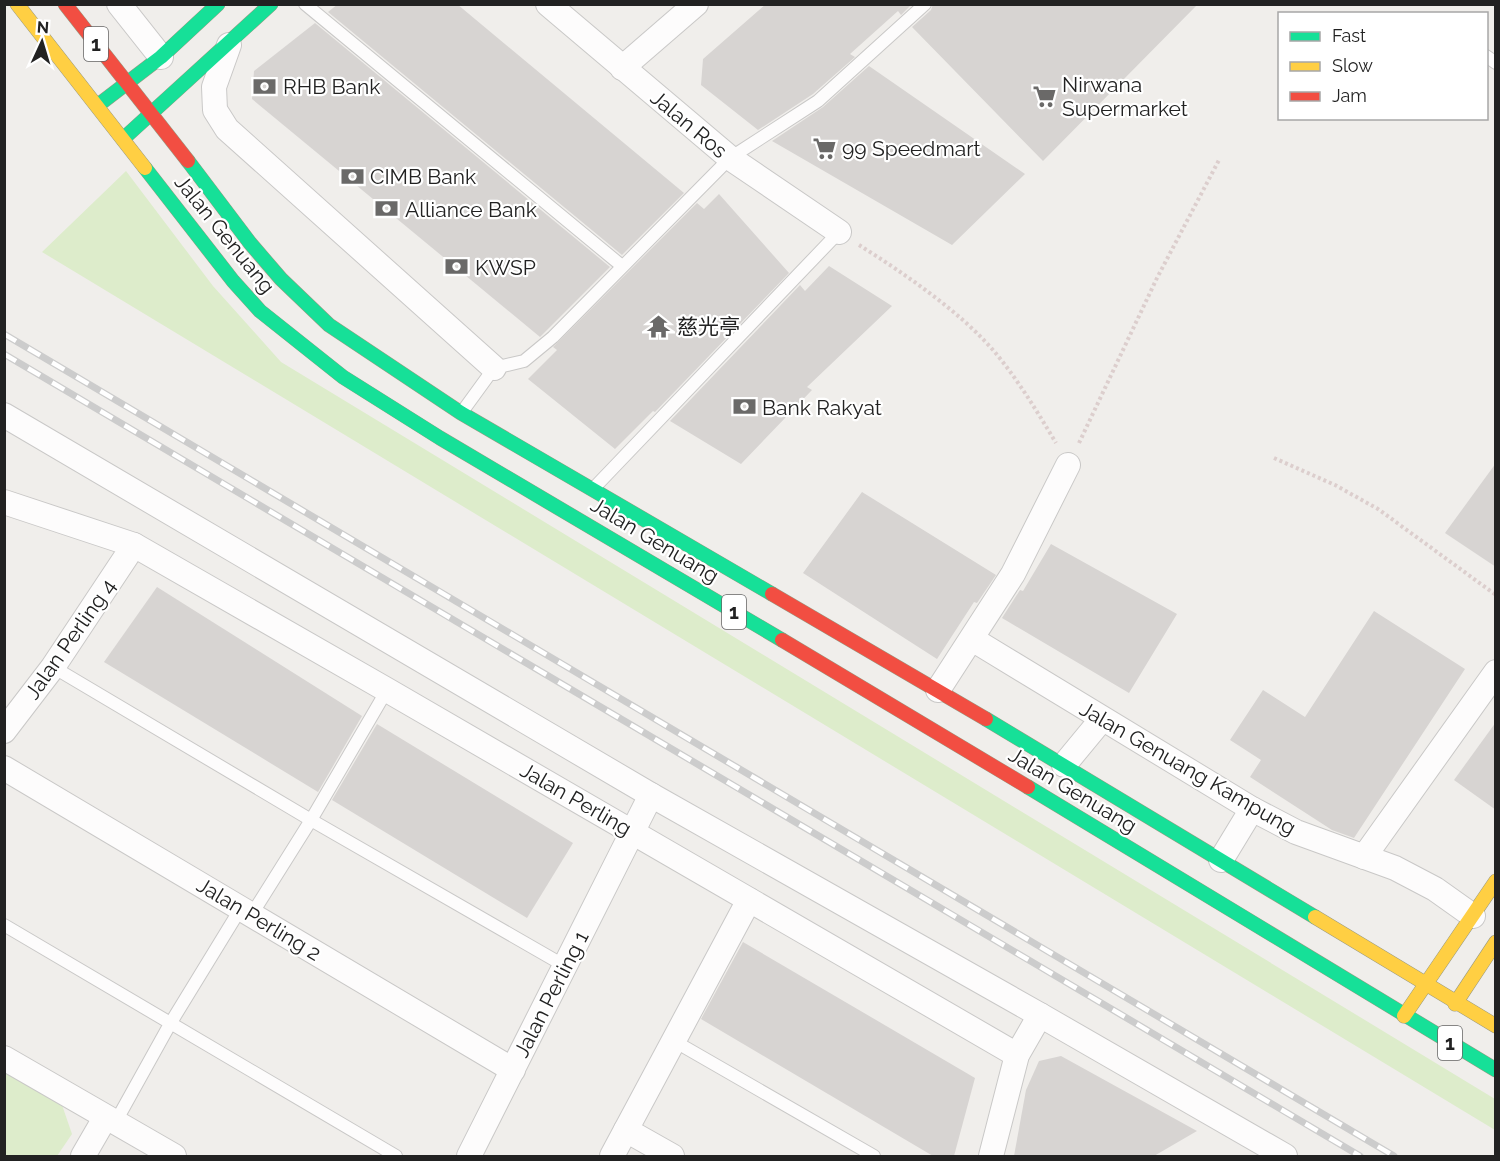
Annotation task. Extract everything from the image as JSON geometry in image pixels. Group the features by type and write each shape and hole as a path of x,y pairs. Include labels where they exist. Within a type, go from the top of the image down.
{"main road":[{"name":"Jalan Genuang","path":"17,4 232,281 260,311 343,377 440,438 900,710 1496,1070"},
{"name":"Jalan Genuang","path":"65,4 250,243 304,302 329,325 358,346 461,413 938,690 1425,983 1455,1004 1496,1026"},
{"path":"97,106 160,57 218,4"},
{"path":"123,139 271,4"},
{"path":"1404,1016 1496,881"},
{"path":"1455,1004 1495,945"}],"street":[{"path":"119,4 160,57"},
{"name":"Jalan Ros","path":"548,4 730,158 839,232"},
{"path":"622,68 696,4"},
{"path":"230,43 214,87 215,110 227,129 494,368"},
{"path":"4,415 651,795 1284,1156"},
{"path":"938,690 1013,574 1068,465"},
{"name":"Jalan Perling","path":"4,502 134,545 1017,1055"},
{"name":"Jalan Perling 4","path":"4,731 53,667 134,545"},
{"name":"Jalan Genuang Kampung","path":"972,639 1252,809 1296,832 1395,868 1435,889 1473,916"},
{"path":"1364,857 1496,672"},
{"path":"1064,765 1102,719"},
{"name":"Jalan Perling 2","path":"4,768 513,1070"},
{"name":"Jalan Perling 1","path":"470,1156 651,795"},
{"path":"1221,860 1252,809"},
{"path":"612,1156 748,900"},
{"path":"991,1156 1017,1055 1040,1015"},
{"path":"4,1058 174,1156"},
{"path":"83,1156 110,1120"},
{"path":"626,1130 672,1156"}],"lane":[{"path":"305,4 622,266"},
{"path":"461,413 494,368 524,361 553,337 730,158 818,101 925,4"},
{"path":"593,489 839,232"},
{"path":"53,667 310,820 565,966"},
{"path":"110,1120 170,1024 310,820 387,690"},
{"path":"4,925 396,1156"},
{"path":"674,1041 874,1156"}],"path":[{"path":"1068,465 1157,278 1219,160"},
{"path":"839,232 894,266 960,318 997,354 1033,403 1068,465"},
{"path":"1274,458 1335,485 1378,509 1496,595"}],"green space":[{"path":"126,171 213,286 281,362 1495,1099 1495,1130 42,252"},
{"path":"4,1072 62,1105 72,1134 57,1156 5,1156"}],"building":[{"path":"338,4 457,4 684,193 622,255 328,12"},
{"path":"766,4 912,4 901,15 898,11 850,54 855,57 813,94 758,130 701,85 703,59"},
{"name":"Nirwana Supermarket","path":"933,4 1198,4 1043,161 912,27 931,10"},
{"path":"315,23 610,267 540,337 252,99 254,71"},
{"path":"869,66 1025,174 952,245 772,141 823,107"},
{"name":"慈光亭","path":"719,194 789,273 655,412 653,411 615,449 528,379 557,350 553,347 697,203 704,209"},
{"path":"829,266 892,306 807,387 812,390 741,464 670,421 800,285 805,291"},
{"path":"1496,463 1496,567 1445,533"},
{"path":"862,492 996,575 977,603 974,602 937,659 803,573"},
{"path":"1051,544 1177,614 1129,693 1002,618 1020,590 1023,591"},
{"path":"157,587 362,716 318,792 104,662"},
{"path":"1374,611 1465,669 1354,838 1332,830 1250,777 1261,760 1230,740 1263,690 1305,717"},
{"path":"1496,722 1496,810 1454,780"},
{"path":"377,724 573,843 527,918 332,800"},
{"path":"743,942 975,1078 954,1156 933,1156 701,1019"},
{"path":"1061,1056 1197,1131 1154,1156 1014,1156 1026,1090 1039,1061"}],"railway":[{"path":"4,334 1394,1156"},
{"path":"4,354 1360,1156"}],"traffic: fast":[{"path":"97,106 161,57 218,4"},
{"path":"123,139 271,4"},
{"path":"188,161 250,243 281,279 329,325 461,413 772,594"},
{"path":"145,168 233,281 260,311 343,377 440,438 782,640"},
{"path":"986,719 1315,917"},
{"path":"1028,787 1496,1070"}],"traffic: slow":[{"path":"17,4 145,168"},
{"path":"1404,1016 1496,881"},
{"path":"1315,917 1496,1026"},
{"path":"1455,1004 1496,942"}],"traffic: jam":[{"path":"65,4 188,161"},
{"path":"772,594 986,719"},
{"path":"782,640 1028,787"}],"place":[{"name":"RHB Bank","path":"265,86"},
{"name":"Nirwana Supermarket","path":"1044,96"},
{"name":"99 Speedmart","path":"824,148"},
{"name":"CIMB Bank","path":"352,176"},
{"name":"Alliance Bank","path":"387,209"},
{"name":"KWSP","path":"457,267"},
{"name":"慈光亭","path":"659,326"},
{"name":"Bank Rakyat","path":"744,407"}]}
